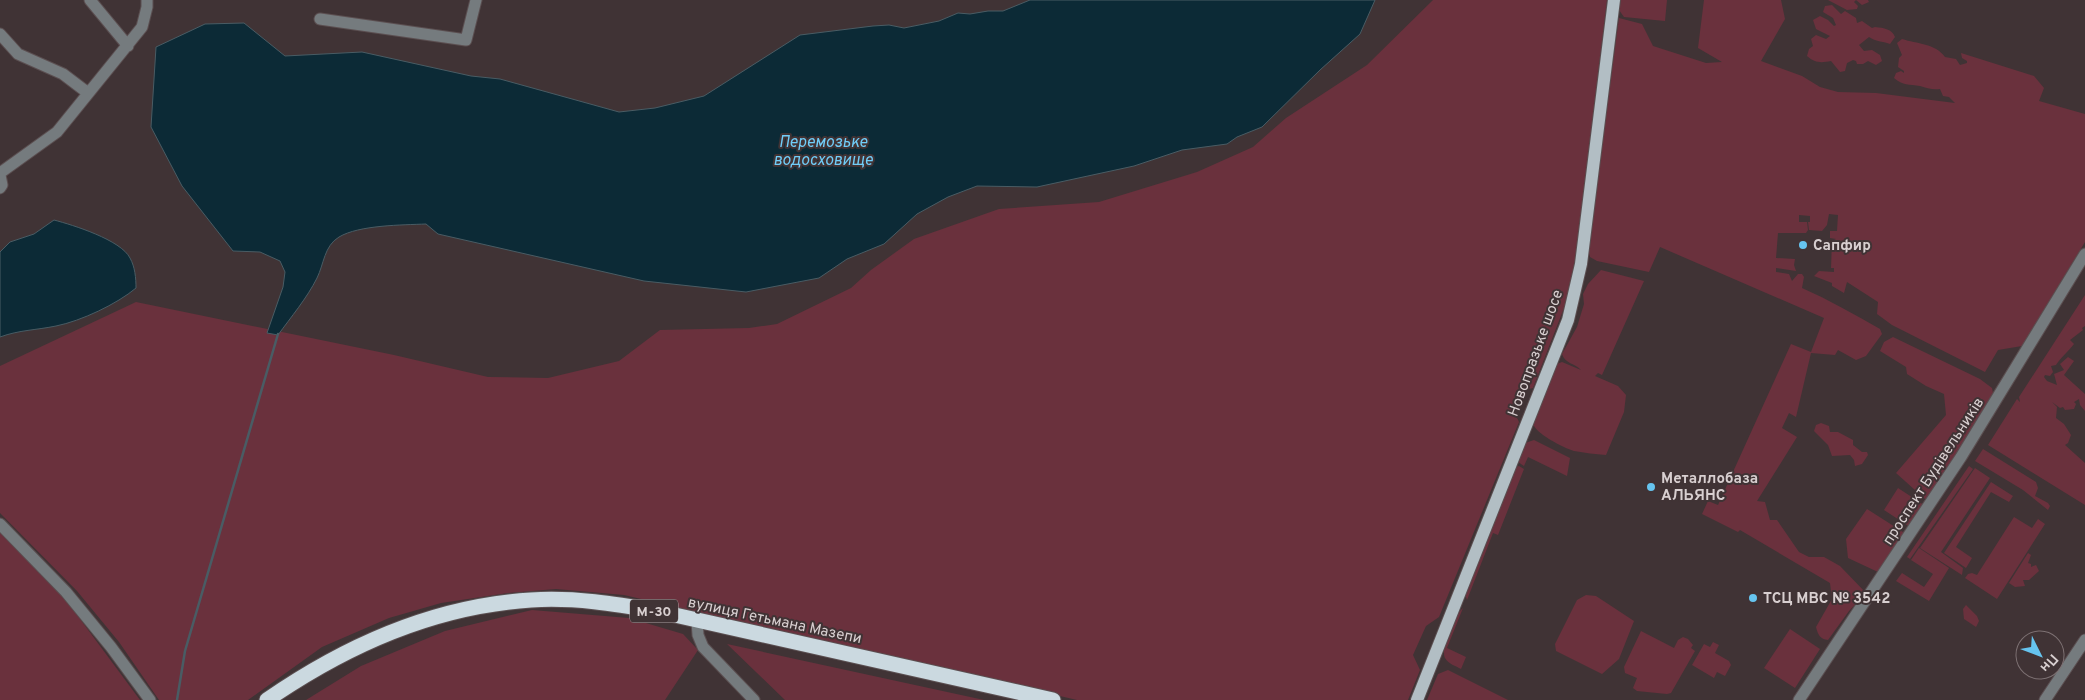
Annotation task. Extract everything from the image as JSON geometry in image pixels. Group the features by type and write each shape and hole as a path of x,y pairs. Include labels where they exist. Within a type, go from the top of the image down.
{"highway":[{"name":"вулиця Гетьмана Мазепи","path":"267,700 307,674 360,646 408,626 464,609 532,600 579,601 634,607 1053,700"}],"main road":[{"name":"Новопразьке шосе","path":"1417,700 1568,320 1581,264 1614,0"}],"street":[{"path":"90,0 128,46"},
{"path":"0,188 2,185 0,174 57,132 128,46 142,27 147,7 146,0"},
{"path":"320,19 466,40 476,0"},
{"path":"0,34 18,54 63,74 88,93"},
{"name":"проспект Будівельників","path":"1799,700 1961,457 2085,254"},
{"path":"0,524 66,592 111,647 150,700"},
{"path":"696,621 698,635 703,647 754,700"},
{"path":"2045,700 2085,640"}],"shaded area":[{"path":"1433,0 1607,0 1576,257 1569,295 1533,388 1521,391 1513,409 1519,422 1439,617 1426,626 1413,655 1420,670 1408,700 1077,700 624,595 556,589 508,593 441,603 389,618 322,647 248,700 159,700 119,642 77,591 0,513 0,366 136,302 394,355 488,377 548,378 619,361 660,330 749,328 777,324 851,288 871,270 914,239 999,209 1099,202 1197,172 1253,147 1286,118 1367,65"},
{"path":"1621,0 1667,0 1665,21 1624,17 1619,10"},
{"path":"1704,0 1781,0 1785,19 1761,61 1802,76 1820,87 1838,92 1876,93 1955,103 1949,97 1943,96 1940,89 1906,84 1894,78 1896,73 1901,71 1904,73 1898,67 1899,58 1902,55 1897,43 1902,39 1931,46 1945,57 1956,59 1960,65 1967,63 1962,58 1961,53 2034,76 2044,88 2039,101 2085,114 2085,242 2022,346 1998,350 1985,372 1892,325 1877,314 1878,302 1847,282 1844,293 1832,286 1832,283 1814,276 1819,271 1834,272 1834,268 1831,268 1832,241 1836,239 1830,238 1830,231 1837,231 1838,215 1829,214 1827,225 1822,231 1809,230 1808,222 1810,222 1810,216 1799,215 1799,222 1807,222 1808,230 1806,233 1778,233 1776,258 1795,259 1796,271 1776,268 1776,272 1789,274 1792,281 1798,274 1802,274 1804,277 1802,288 1880,329 1882,334 1866,356 1856,360 1838,350 1835,355 1811,353 1796,417 1789,413 1782,428 1797,437 1757,501 1765,502 1770,520 1777,520 1799,552 1809,557 1824,557 1840,566 1866,593 1849,611 1828,640 1820,636 1816,627 1832,599 1830,583 1740,530 1738,532 1702,514 1708,501 1718,505 1791,344 1811,352 1824,318 1660,247 1649,272 1597,261 1590,257 1588,249 1619,18 1642,24 1653,46 1706,63 1722,62 1698,48"},
{"path":"1828,0 1856,0 1854,2 1858,6 1857,9 1847,10"},
{"path":"1856,0 1868,0 1869,2 1862,5"},
{"path":"1832,5 1841,14 1845,11 1856,18 1857,23 1862,21 1872,28 1887,29 1892,32 1895,37 1890,44 1869,37 1859,45 1864,51 1872,50 1880,55 1882,61 1876,65 1868,61 1863,64 1857,64 1853,60 1847,63 1845,71 1840,72 1831,61 1818,62 1807,56 1809,49 1813,46 1811,39 1816,35 1826,39 1830,36 1816,29 1813,20 1820,16 1834,26 1836,25 1833,18 1823,12 1825,6"},
{"path":"1601,270 1644,281 1602,375 1598,373 1595,376 1618,386 1626,395 1624,412 1606,455 1574,451 1564,447 1538,431 1533,423 1554,365 1562,362 1581,370 1565,360 1562,354 1577,327 1584,304 1583,294 1588,284"},
{"path":"2085,295 2085,326 2082,328 2083,330 2070,340 2074,344 2056,365 2051,366 2053,372 2050,376 2045,375 2044,377 2047,381 2057,385 2054,374 2064,370 2060,364 2068,357 2074,361 2064,375 2085,394 2085,411 2080,405 2079,399 2074,402 2076,404 2074,409 2065,410 2063,407 2060,408 2052,402 2057,407 2056,418 2064,424 2071,435 2068,443 2065,445 2085,463 2085,505 1988,445 2017,399 2020,402 2019,397"},
{"path":"1893,337 1980,379 1992,388 1993,393 1929,498 1925,499 1896,473 1946,415 1944,394 1926,386 1907,374 1906,367 1880,351 1884,342"},
{"path":"1821,423 1829,426 1830,432 1838,432 1853,440 1853,445 1862,452 1867,452 1868,455 1862,464 1855,466 1854,460 1850,455 1832,456 1828,445 1814,431 1816,425"},
{"path":"1534,440 1570,458 1567,476 1528,457 1524,466 1518,462 1525,443"},
{"path":"1983,449 2036,482 2038,488 2035,496 2048,503 2050,506 2048,510 2023,490 1975,461"},
{"path":"1519,466 1524,469 1498,535 1493,533 1467,600 1465,594 1515,467"},
{"path":"1969,466 1973,469 1910,559 1907,557"},
{"path":"1975,468 1990,478 1941,552 1963,568 1962,575 1920,548"},
{"path":"1991,482 2013,496 2009,502 1991,492 1956,547 1972,558 1966,568 1944,553"},
{"path":"1898,488 1924,505 1910,527 1884,510"},
{"path":"1867,509 1903,532 1904,536 1878,572 1848,558 1846,539"},
{"path":"2014,517 2032,528 2038,519 2045,524 1997,599 1965,578 1968,574 1972,573 1977,575"},
{"path":"0,532 60,592 140,700 0,700"},
{"path":"1919,548 1949,568 1929,601 1896,581 1902,573 1924,587 1933,574 1911,560"},
{"path":"2028,553 2031,555 2028,563 2031,564 2031,567 2036,565 2039,571 2029,580 2023,580 2025,586 2015,587 2009,583"},
{"path":"1586,595 1596,596 1634,621 1619,659 1602,674 1556,651 1555,644 1577,600"},
{"path":"1966,605 1977,616 1979,621 1976,627 1964,619 1963,609"},
{"path":"1463,608 1447,648 1466,657 1461,669 1448,662 1444,653 1446,639 1456,617"},
{"path":"532,610 629,618 683,634 698,650 665,700 306,700 361,666 445,631"},
{"path":"1790,629 1820,649 1795,688 1764,668"},
{"path":"1641,631 1674,648 1678,640 1683,637 1688,639 1693,645 1691,648 1695,651 1671,693 1637,691 1633,688 1637,678 1625,673 1624,667"},
{"path":"1713,642 1719,645 1715,653 1729,661 1731,665 1725,676 1717,672 1714,678 1692,665 1704,644 1710,647"},
{"path":"727,644 984,700 785,700"},
{"path":"1448,670 1508,700 1427,700 1438,674"}],"water":[{"name":"Перемозьке водосховище","path":"1030,0 1375,0 1360,34 1262,127 1237,137 1227,144 1182,150 1134,166 1037,187 977,186 948,197 917,214 884,244 847,259 819,278 746,292 644,281 438,234 426,224 381,226 347,233 334,241 327,250 317,278 299,307 278,335 267,333 283,287 285,272 280,261 260,252 233,251 182,186 151,127 156,47 205,24 244,23 285,56 362,52 471,76 500,79 619,112 655,108 704,96 800,35 873,26 889,25 904,28 939,21 958,13 970,14 1003,11"},
{"path":"54,220 96,234 125,251 133,265 136,288 109,306 76,320 0,337 0,252 10,242 34,234"}],"waterway":[{"path":"177,700 185,651 278,334"}],"place":[{"name":"Сапфир","path":"1803,245"},
{"name":"Металлобаза АЛЬЯНС","path":"1651,487"},
{"name":"ТСЦ МВС № 3542","path":"1753,598"}]}
